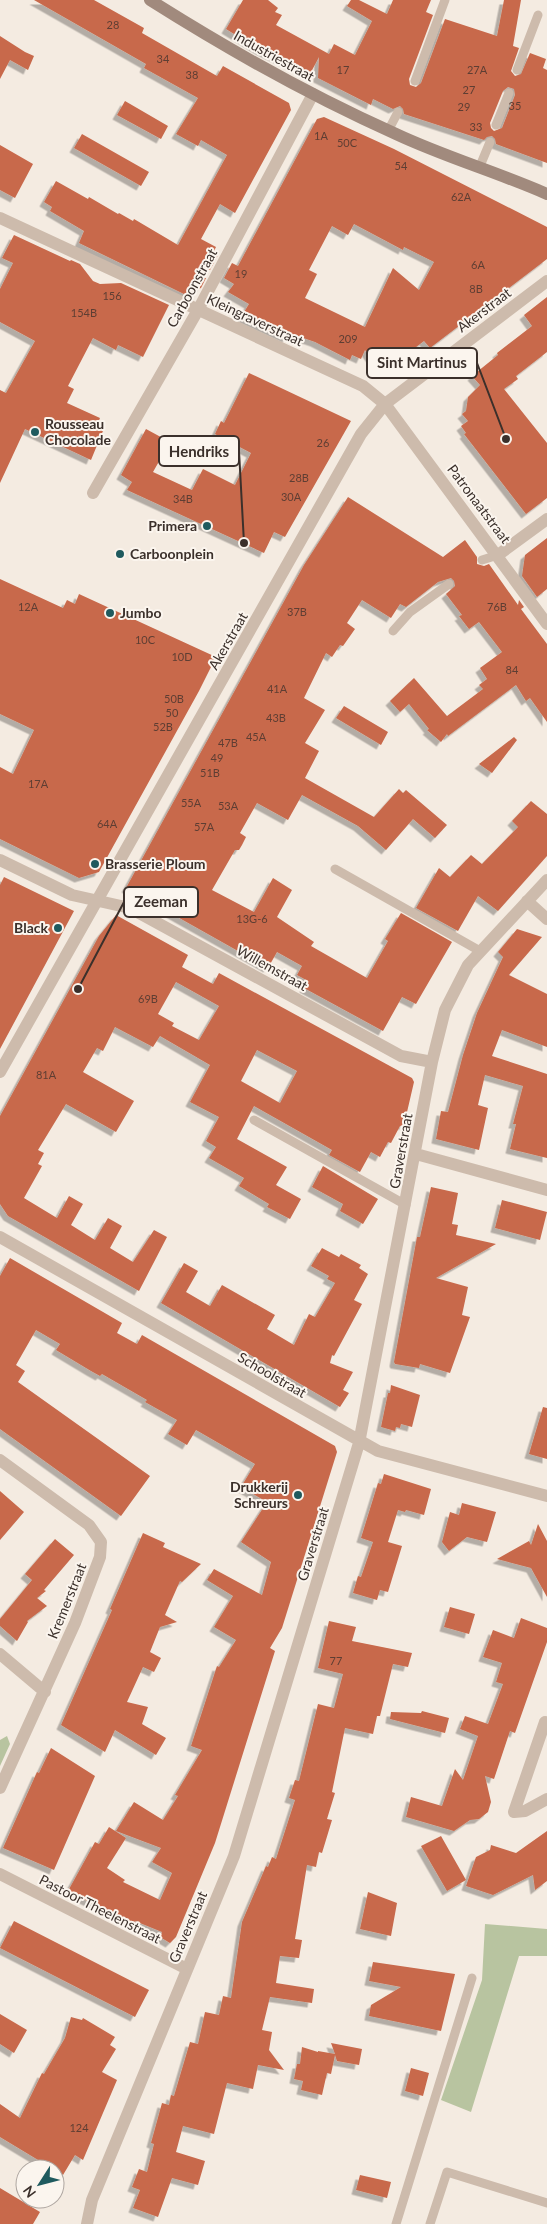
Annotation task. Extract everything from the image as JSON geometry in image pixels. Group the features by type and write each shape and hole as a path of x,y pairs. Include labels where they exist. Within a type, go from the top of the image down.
{"street":[{"name":"Industriestraat","path":"150,0 209,37 313,94 388,131 547,194"},
{"name":"Carboonstraat","path":"93,493 198,310 313,94"},
{"name":"Kleingraverstraat","path":"0,218 363,386 385,404"},
{"name":"Akerstraat","path":"0,1072 361,434 385,404 547,281"},
{"name":"Patronaatstraat","path":"385,404 547,624"},
{"path":"498,556 547,519"},
{"name":"Willemstraat","path":"0,860 72,895 130,908 401,1056 432,1062"},
{"name":"Graverstraat","path":"87,2224 92,2200 234,1856 359,1443 416,1154 432,1062 445,1010 468,965 547,880"},
{"path":"527,901 547,920"},
{"path":"416,1154 547,1190"},
{"name":"Schoolstraat","path":"0,1237 359,1443 378,1451 547,1496"},
{"name":"Kremerstraat","path":"0,1460 89,1526 101,1542 100,1557 76,1622 0,1788"},
{"path":"0,1654 44,1692"},
{"path":"546,1720 514,1812 525,1811 547,1799"},
{"name":"Pastoor Theelenstraat","path":"0,1874 187,1970"}],"lane":[{"path":"415,81 445,0"},
{"path":"517,70 538,14"},
{"path":"496,125 509,93"},
{"path":"388,131 398,112"},
{"path":"480,166 490,142"},
{"path":"482,560 498,556"},
{"path":"393,631 410,612 449,584"},
{"path":"335,869 480,951"},
{"path":"254,1120 406,1205"},
{"path":"396,2224 472,1978"},
{"path":"430,2224 448,2172 547,2203"}],"green space":[{"path":"7,1736 10,1744 0,1766 0,1740"},
{"path":"485,1924 547,1929 547,1956 519,1956 471,2112 441,2100 482,1980"}],"building":[{"path":"34,0 94,0 144,28 142,33 217,76 223,66 289,103 291,110 235,213 220,204 201,239 216,247 213,253 218,255 210,270 206,268 201,278 206,278 201,288 184,294 79,243 84,231 50,211 52,207 44,202 56,181 118,214 133,221 134,219 178,245 227,155 201,140 198,146 176,134 198,98 144,68 146,64"},
{"path":"243,0 268,0 278,8 275,12 282,15 276,25 329,54 334,44 355,55 372,21 347,6 351,0 359,0 387,14 393,0 431,0 426,12 433,15 409,79 410,85 416,87 421,83 445,19 497,36 504,0 521,0 513,46 519,48 511,71 515,76 521,74 530,53 546,59 543,68 547,70 547,163 496,144 492,136 484,140 404,114 400,106 393,109 373,99 371,105 318,78 319,57 310,74 260,50 226,29","holes":["508,87 514,89 515,95 502,128 494,131 490,123 503,91"]},
{"path":"0,36 34,56 28,70 10,60 0,79"},
{"path":"125,101 168,126 161,139 117,115"},
{"path":"324,117 394,149 547,227 547,259 430,348 424,341 382,373 365,350 361,359 352,355 350,360 315,342 289,333 287,338 241,317 249,304 228,292 234,284 224,278 232,263 238,266 317,119","holes":["354,224 403,250 404,247 434,262 419,290 393,268 365,327 305,298 317,274 309,270 332,226 348,235"]},
{"path":"82,134 149,172 141,186 74,148"},
{"path":"0,145 33,164 15,198 0,190"},
{"path":"14,235 80,264 93,281 100,284 121,283 169,305 143,357 118,345 116,350 93,338 68,386 74,389 67,403 100,418 98,423 105,426 91,460 25,429 0,483 0,390 6,393 35,341 0,322 0,289 13,263 2,258"},
{"path":"547,297 547,352 516,376 518,379 504,389 547,443 547,498 526,514 464,434 466,433 461,426 468,421 462,414 466,411 468,397 480,385 472,376 498,355 497,353 532,326 524,315"},
{"path":"249,373 351,421 285,537 274,532 264,553 127,490 132,482 121,475 146,429 170,442 153,472 192,490 203,469 235,485 251,453 215,434 221,421 224,423"},
{"path":"348,497 443,557 465,540 477,557 477,564 484,566 489,564 518,605 519,600 524,607 521,609 547,644 547,722 530,698 526,701 516,685 448,736 447,734 441,742 427,730 429,729 409,704 400,712 390,701 414,678 447,716 483,689 479,685 487,679 480,668 502,652 479,622 469,629 459,616 462,615 446,594 455,586 451,578 438,582 406,607 400,604 391,618 362,600 347,623 355,629 343,646 340,645 332,657 326,653 304,698 325,710 305,743 319,751 305,778 374,817 399,789 403,793 406,790 447,825 435,838 413,819 386,850 358,826 302,795 288,820 257,803 240,833 246,837 242,845 239,850 235,850 212,890 254,912 273,878 292,890 277,917 314,942 311,946 367,978 388,941 385,939 401,913 452,942 416,1004 402,997 383,1031 304,988 308,981 297,975 302,966 277,952 268,968 126,888 304,565"},
{"path":"547,538 547,589 537,597 522,576 525,555"},
{"path":"0,579 63,608 67,600 75,604 79,594 216,657 99,872 79,878 0,839 0,767 13,774 34,730 0,714"},
{"path":"344,706 388,732 381,745 336,718"},
{"path":"514,737 517,740 492,773 479,764"},
{"path":"531,801 547,814 547,856 498,911 478,896 458,931 416,908 439,868 450,877 471,855 482,864 518,827 512,821"},
{"path":"4,877 74,911 0,1049 0,885"},
{"path":"116,915 188,955 182,967 213,984 219,973 412,1078 414,1082 404,1125 400,1126 391,1143 388,1142 380,1157 371,1152 360,1172 329,1155 332,1150 254,1106 237,1139 287,1167 276,1185 301,1199 290,1219 267,1207 269,1204 239,1186 244,1178 209,1158 216,1147 206,1141 219,1117 190,1102 210,1065 160,1036 153,1047 115,1027 103,1051 97,1048 83,1072 134,1101 116,1132 66,1104 38,1150 44,1153 38,1164 42,1166 24,1198 57,1218 69,1196 83,1204 71,1225 95,1240 108,1218 122,1226 110,1248 133,1262 154,1230 167,1237 139,1291 8,1216 0,1204 0,1116 99,936","holes":["176,982 219,1006 199,1040 172,1026 174,1023 158,1014","257,1050 297,1071 280,1103 241,1081"]},
{"path":"517,929 542,937 509,975 547,994 547,1047 502,1030 492,1056 547,1074 547,1158 510,1149 516,1124 513,1124 523,1086 485,1075 478,1105 488,1108 479,1150 436,1139 441,1111 448,1112 463,1055 477,1013 503,957 498,952"},
{"path":"323,1166 378,1199 363,1224 340,1211 343,1204 312,1187"},
{"path":"431,1187 458,1193 452,1224 458,1225 456,1235 496,1244 436,1278 468,1287 462,1315 470,1317 450,1373 420,1364 419,1368 395,1364 394,1362 417,1237 420,1237"},
{"path":"502,1200 547,1212 540,1240 495,1228"},
{"path":"322,1248 339,1257 341,1254 361,1265 359,1268 368,1274 354,1300 362,1304 334,1356 332,1355 330,1363 353,1372 343,1390 349,1393 340,1407 161,1303 184,1263 198,1271 186,1292 210,1306 222,1285 275,1315 267,1329 294,1345 309,1314 315,1317 335,1283 327,1279 329,1276 311,1266"},
{"path":"10,1258 122,1323 117,1333 137,1344 142,1335 335,1446 337,1452 282,1628 270,1648 275,1651 215,1843 176,1937 170,1943 160,1937 162,1932 135,1921 133,1924 68,1891 95,1842 99,1844 109,1827 126,1838 107,1868 125,1880 123,1882 160,1900 172,1873 152,1862 161,1848 116,1831 134,1802 163,1820 178,1796 175,1795 202,1750 191,1746 217,1666 219,1667 236,1640 214,1627 233,1596 207,1580 214,1569 262,1595 271,1562 241,1542 267,1502 241,1487 255,1464 196,1430 187,1445 168,1434 177,1420 145,1402 147,1400 102,1374 100,1376 56,1350 60,1344 36,1330 16,1365 25,1371 18,1382 150,1476 121,1516 0,1429 0,1276"},
{"path":"391,1385 420,1395 412,1427 401,1424 400,1428 396,1427 395,1431 381,1427"},
{"path":"543,1407 547,1408 547,1459 529,1454"},
{"path":"384,1474 431,1489 424,1515 406,1510 405,1512 398,1510 388,1542 402,1546 388,1592 380,1590 377,1600 353,1593 358,1576 361,1577 373,1542 361,1538 378,1483 381,1484"},
{"path":"0,1491 24,1512 0,1540"},
{"path":"462,1503 496,1512 487,1542 467,1537 449,1551 442,1542 450,1512 459,1515"},
{"path":"538,1524 547,1541 547,1597 531,1568 497,1559 529,1541 531,1545"},
{"path":"143,1533 165,1543 163,1547 201,1564 182,1582 180,1581 165,1615 177,1622 160,1627 150,1652 161,1658 154,1672 143,1667 127,1702 148,1707 142,1724 166,1738 156,1755 115,1730 105,1752 61,1725 112,1610 110,1609"},
{"path":"55,1539 74,1555 44,1590 46,1591 37,1598 47,1606 27,1621 17,1641 0,1626 0,1619 32,1580 25,1574"},
{"path":"450,1607 475,1614 469,1634 444,1627"},
{"path":"521,1618 547,1628 547,1642 515,1733 510,1731 494,1779 485,1776 491,1802 488,1812 479,1819 470,1820 454,1831 406,1817 411,1797 442,1806 455,1769 463,1780 478,1736 460,1729 465,1716 488,1724 503,1684 496,1682 502,1663 483,1657 493,1630 514,1638"},
{"path":"329,1621 356,1627 352,1641 412,1653 408,1667 393,1664 380,1716 377,1716 373,1734 345,1728 332,1792 335,1793 327,1819 332,1820 322,1853 319,1852 316,1867 307,1865 295,1939 302,1940 299,1958 280,1956 276,1983 314,1989 312,2003 270,1997 262,2030 272,2032 269,2050 284,2070 258,2065 253,2089 227,2083 214,2134 183,2126 176,2152 205,2161 198,2185 172,2178 158,2217 133,2208 140,2190 132,2187 139,2169 147,2172 154,2144 151,2143 162,2103 169,2105 171,2095 174,2096 190,2042 198,2044 205,2012 219,2015 223,1996 231,1998 242,1922 266,1866 268,1867 272,1857 276,1859 295,1800 289,1798 295,1780 299,1781 318,1704 334,1708 343,1674 318,1668"},
{"path":"422,1711 449,1718 445,1733 390,1719 391,1712 421,1713"},
{"path":"51,1748 95,1776 54,1870 3,1848 37,1772 39,1773"},
{"path":"547,1831 547,1881 535,1890 533,1875 493,1895 466,1886 476,1857 490,1850 491,1845 516,1853"},
{"path":"441,1836 466,1880 447,1891 421,1846"},
{"path":"368,1892 397,1903 391,1936 360,1929"},
{"path":"14,1921 149,1990 135,2017 0,1948"},
{"path":"373,1962 455,1974 441,2031 369,2016 371,2005 401,1987 369,1981"},
{"path":"0,2014 27,2030 14,2053 0,2044"},
{"path":"71,2017 82,2020 83,2018 115,2037 110,2045 116,2049 102,2072 117,2080 83,2160 75,2155 65,2172 65,2159 36,2159 0,2137 0,2104 20,2118 42,2073 44,2074 65,2038"},
{"path":"331,2043 362,2049 359,2065 337,2061 335,2055 331,2074 327,2073 322,2095 301,2090 303,2081 294,2079 297,2064 300,2064 302,2047 318,2052 335,2054"},
{"path":"411,2068 429,2073 423,2096 405,2091"},
{"path":"360,2175 391,2182 387,2198 356,2190"},
{"path":"0,2188 15,2197 15,2209 35,2209 40,2212 33,2224 0,2224"}],"place":[{"name":"Rousseau Chocolade","path":"35,432"},
{"name":"Sint Martinus","path":"506,439"},
{"name":"Primera","path":"207,526"},
{"name":"Hendriks","path":"244,543"},
{"name":"Carboonplein","path":"120,554"},
{"name":"Jumbo","path":"110,613"},
{"name":"Brasserie Ploum","path":"95,864"},
{"name":"Black","path":"58,928"},
{"name":"Zeeman","path":"78,989"},
{"name":"Drukkerij Schreurs","path":"298,1495"}]}
